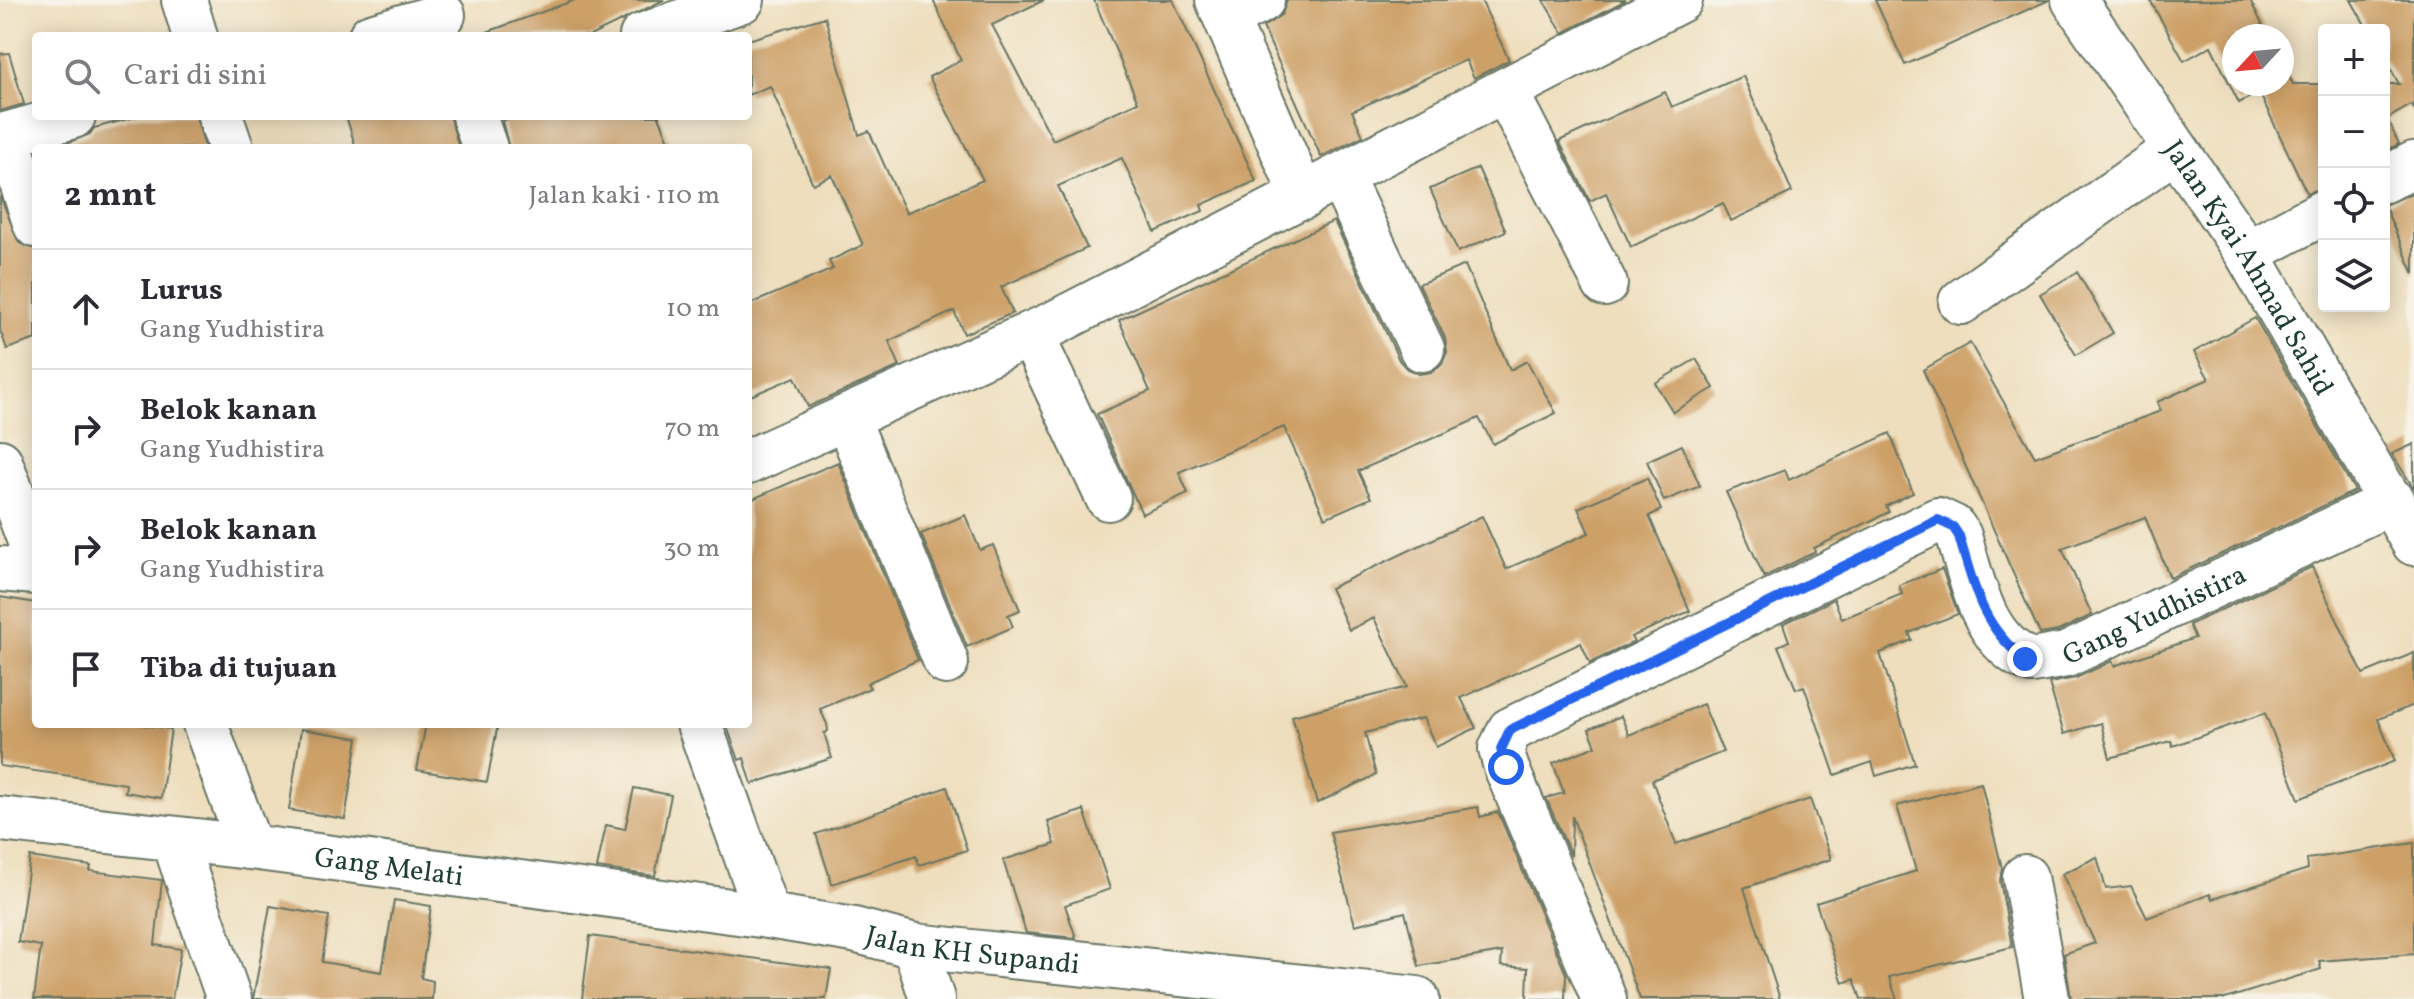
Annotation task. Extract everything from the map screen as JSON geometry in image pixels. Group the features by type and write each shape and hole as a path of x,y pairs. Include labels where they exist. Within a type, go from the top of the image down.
{"street":[{"path":"184,0 194,32"},
{"path":"653,32 742,0"},
{"path":"752,460 1031,334 1322,188 1680,0"},
{"name":"Jalan Kyai Ahmad Sahid","path":"2081,2 2175,149 2247,253 2393,501 2414,543"},
{"path":"1235,6 1322,188 1422,349"},
{"path":"386,32 444,17"},
{"path":"1506,92 1605,284"},
{"path":"32,214 3,136 59,120"},
{"path":"221,120 230,144"},
{"path":"475,120 484,144"},
{"path":"1961,302 2175,149"},
{"path":"2390,177 2414,164"},
{"path":"2247,253 2318,215"},
{"path":"1031,334 1108,498"},
{"path":"847,418 946,662"},
{"path":"0,462 32,546"},
{"name":"Gang Yudhistira","path":"1604,999 1506,767 1501,749 1510,730 1938,520 1953,527 1959,536 1983,613 2001,638 2032,661 2066,655 2393,501"},
{"path":"0,569 32,572"},
{"path":"206,728 250,847"},
{"path":"700,728 768,916"},
{"name":"Gang Melati","path":"0,819 250,847 768,916"},
{"path":"174,840 229,999"},
{"path":"2025,877 2047,999"},
{"name":"Jalan KH Supandi","path":"768,916 854,930 915,946 1417,999"},
{"path":"915,946 932,999"}],"building":[{"path":"575,0 664,0 598,32 487,32"},
{"path":"933,0 1044,0 992,25 1053,140 1138,102 1094,0 1173,0 1256,181 1201,205 1203,211 1155,232 1122,158 1058,186 1087,248 1001,287 1013,313 964,334 954,311 889,341 900,366 808,407 795,377 752,395 752,303 833,269 829,261 863,245 832,175 813,184 770,86 752,93 752,39 825,17 859,135 869,131 906,213 983,180 929,77 961,60"},
{"path":"1287,0 1481,0 1509,60 1474,78 1466,60 1352,111 1363,136 1321,157 1263,27 1282,14"},
{"path":"1543,0 1626,0 1563,33"},
{"path":"1875,0 2049,0 1905,65"},
{"path":"2150,0 2250,0 2262,24 2222,24 2222,68 2211,46 2184,61"},
{"path":"2351,0 2414,0 2414,109 2411,105 2390,117 2390,84 2399,84 2390,68 2390,24 2365,24"},
{"path":"9,53 24,104 0,111 0,54"},
{"path":"1743,76 1792,192 1731,221 1723,203 1631,247 1606,193 1590,201 1559,141 1665,92 1672,107"},
{"path":"2294,84 2318,84 2318,189 2307,193 2261,96 2294,96"},
{"path":"2236,96 2252,96 2239,103"},
{"path":"124,120 197,120 204,144 65,144 90,134 94,128"},
{"path":"347,120 451,120 458,144 355,144"},
{"path":"661,120 670,144 508,144 502,121"},
{"path":"2390,125 2399,144 2390,149"},
{"path":"1478,168 1506,231 1458,252 1430,189"},
{"path":"2414,192 2414,274 2390,219 2390,202"},
{"path":"0,196 19,243 32,248 32,340 7,349 0,330"},
{"path":"1334,221 1399,360 1407,369 1419,374 1432,372 1442,364 1447,352 1445,338 1419,284 1465,265 1510,370 1527,361 1556,413 1493,444 1479,418 1358,471 1371,498 1325,518 1284,427 1179,472 1188,493 1142,514 1097,414 1150,391 1119,320"},
{"path":"2077,272 2113,333 2076,355 2040,294"},
{"path":"2255,318 2355,491 2170,578 2145,517 2062,548 2092,615 2058,631 2040,634 1923,370 1970,343 2035,457 2161,411 2157,402 2209,379 2194,352"},
{"path":"1696,359 1714,388 1673,412 1655,383"},
{"path":"1890,433 1913,493 1886,506 1889,512 1814,548 1815,552 1764,577 1726,492 1785,470 1789,480"},
{"path":"2414,444 2414,487 2413,487 2392,454"},
{"path":"1682,445 1700,486 1664,501 1647,461"},
{"path":"838,462 918,660 867,683 870,688 820,709 827,724 828,731 824,733 832,758 752,784 744,758 739,760 727,728 752,728 752,499"},
{"path":"1647,478 1661,510 1649,516 1690,611 1631,637 1634,642 1590,663 1581,643 1461,698 1476,728 1436,747 1423,718 1365,733 1376,775 1317,803 1292,716 1407,687 1374,618 1349,630 1330,588 1482,516 1506,569 1589,533 1578,508"},
{"path":"965,515 980,550 993,545 1020,610 1008,615 1013,627 967,647 921,534"},
{"path":"2312,567 2363,674 2414,653 2414,705 2378,719 2395,761 2299,799 2265,713 2173,746 2171,741 2110,758 2101,723 2064,734 2049,683 2076,678 2112,661 2114,666 2195,638 2189,625"},
{"path":"1942,569 1958,614 1909,633 1912,640 1880,653 1915,764 1876,776 1872,762 1835,775 1804,686 1796,689 1778,646 1789,641 1783,624 1834,599 1842,619 1902,594 1899,585"},
{"path":"0,597 32,602 32,728 171,729 161,798 125,792 126,784 0,766"},
{"path":"1703,704 1723,752 1652,780 1676,844 1810,799 1831,859 1744,888 1780,999 1640,999 1572,816 1571,856 1546,798 1564,793 1553,763 1596,746 1589,729 1621,716 1629,735"},
{"path":"425,728 497,728 487,782 417,770"},
{"path":"301,729 358,738 345,819 289,810"},
{"path":"1981,783 2002,868 2000,881 2012,947 1889,977 1897,999 1861,999 1854,979 1843,983 1816,903 1916,871 1897,806"},
{"path":"947,787 967,850 919,865 916,856 832,884 816,834"},
{"path":"634,788 671,795 655,876 597,868 606,825 625,829"},
{"path":"1478,807 1480,817 1498,812 1566,974 1565,999 1527,999 1528,968 1501,966 1502,952 1419,966 1405,912 1355,925 1330,832"},
{"path":"1084,810 1110,889 1065,905 1076,938 1026,933 1003,860 1055,844 1048,822"},
{"path":"2414,843 2414,954 2319,961 2321,969 2225,999 2071,999 2064,954 2095,943 2062,874 2097,857 2106,889 2131,886 2147,918 2210,894 2212,899 2308,869 2307,859"},
{"path":"30,857 91,866 90,871 162,880 155,945 181,949 172,999 34,999 41,946 18,942"},
{"path":"394,900 431,906 421,978 433,981 432,999 253,999 270,906 329,916 322,962 382,972"},
{"path":"590,936 831,969 826,999 582,999"}],"route":[{"path":"1506,767 1501,749 1510,730 1938,520 1953,527 1959,536 1983,613 2001,638 2025,659"}]}
